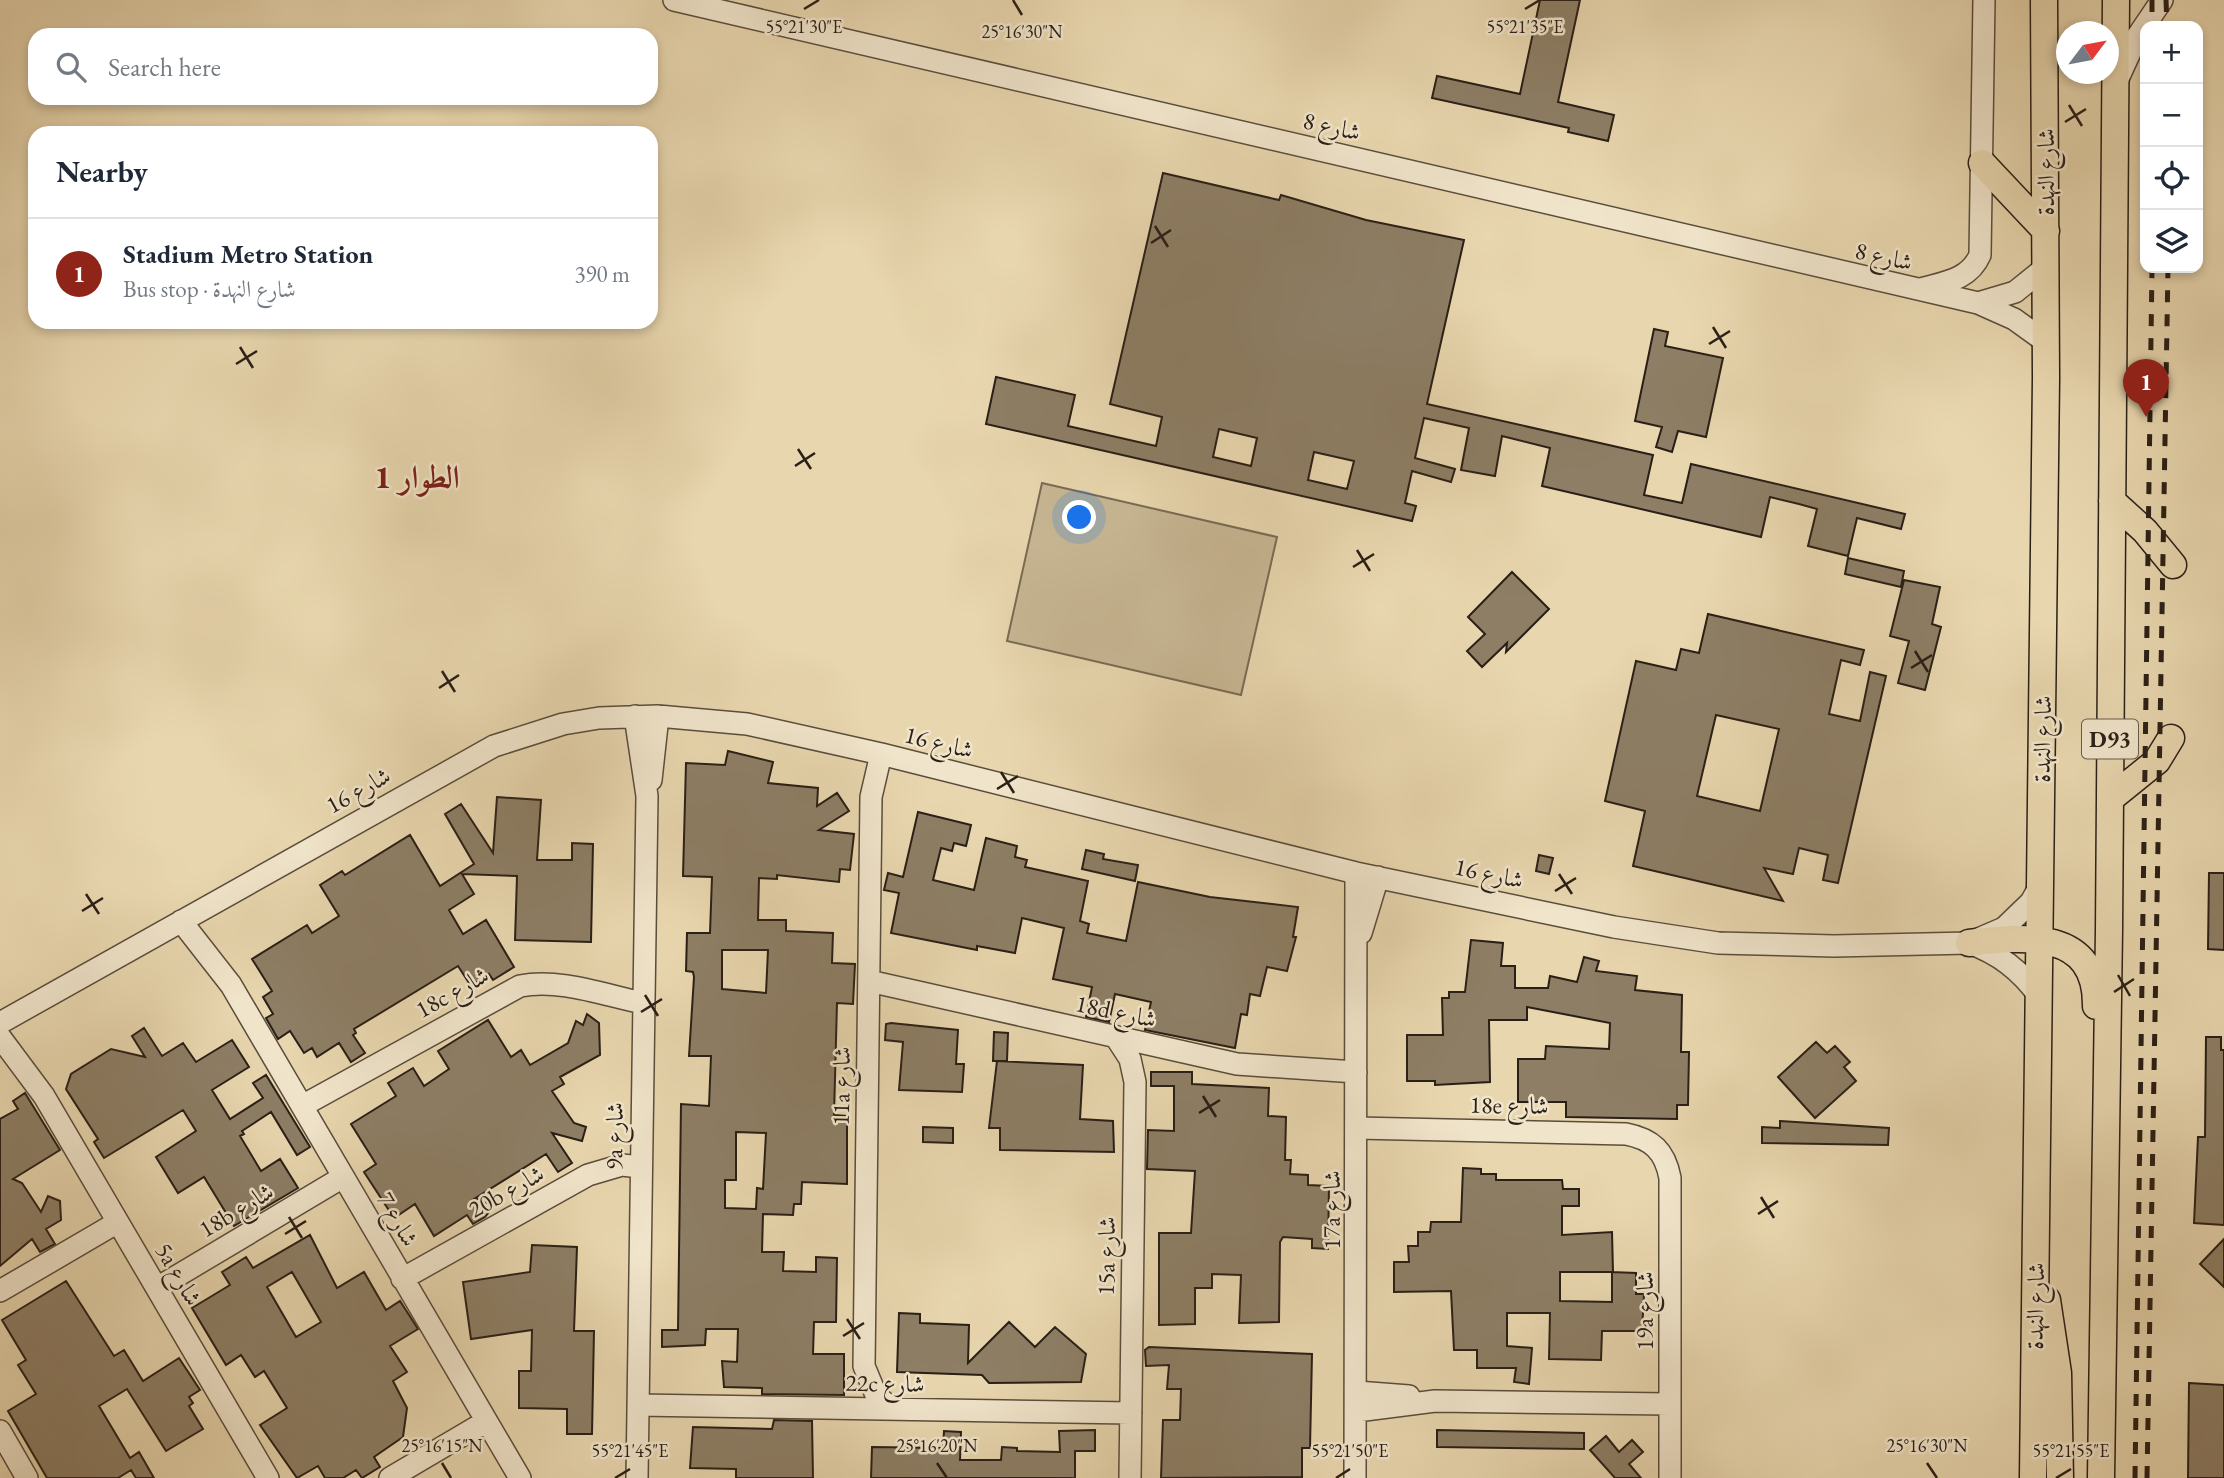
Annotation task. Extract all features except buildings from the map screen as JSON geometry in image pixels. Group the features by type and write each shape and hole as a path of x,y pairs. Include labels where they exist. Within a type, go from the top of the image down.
{"main road":[{"name":"شارع النهدة","path":"2033,1478 2046,342 2044,0"},
{"name":"D93","path":"2116,0 2116,21"},
{"name":"D93","path":"2101,1478 2116,84"},
{"path":"1982,163 2046,231"},
{"path":"2112,502 2145,531 2174,565"},
{"path":"2110,799 2157,761 2171,738"},
{"path":"1969,943 2040,940 2057,942 2081,959 2095,986 2092,1275 2102,1350"},
{"path":"2035,1247 2058,1373 2060,1478"}],"street":[{"name":"شارع 8","path":"674,0 1978,303 2014,319 2046,342"},
{"path":"1916,290 1951,281 1969,272 1976,264 1981,245 1984,0"},
{"path":"2119,76 2137,37 2162,0"},
{"name":"شارع 8","path":"1978,303 2015,292 2046,267"},
{"name":"شارع 16","path":"3,1026 188,916 494,746 563,724 635,716 747,724 881,754 1356,873 1614,927 1718,943 1808,946 1969,943 2004,928 2031,902 2040,886"},
{"name":"9a شارع","path":"635,716 647,796"},
{"name":"9a شارع","path":"637,1478 647,796 658,716"},
{"name":"11a شارع","path":"881,754 871,797 864,1366 876,1395 892,1409"},
{"name":"17a شارع","path":"1355,1478 1356,873"},
{"name":"17a شارع","path":"1357,942 1378,877"},
{"name":"شارع 7","path":"188,916 520,1478"},
{"name":"شارع 16","path":"1969,943 2009,963 2039,996"},
{"name":"18d شارع","path":"869,981 1117,1039 1250,1066 1356,1072"},
{"name":"18c شارع","path":"302,1106 520,986 534,983 561,986 643,1003"},
{"name":"5a شارع","path":"3,1026 268,1478"},
{"name":"15a شارع","path":"1117,1039 1130,1059 1135,1082 1130,1478"},
{"name":"18e شارع","path":"1357,1128 1626,1134 1643,1137 1657,1147"},
{"name":"19a شارع","path":"1657,1147 1667,1161 1670,1178 1670,1478"},
{"name":"20b شارع","path":"402,1279 588,1175 622,1165 640,1167"},
{"name":"18b شارع","path":"157,1288 343,1177"},
{"path":"0,1291 118,1222"},
{"path":"1357,1401 1670,1404"},
{"name":"22c شارع","path":"638,1405 1131,1413"},
{"path":"390,1478 485,1422"},
{"path":"0,1431 27,1478"}],"shaded area":[{"path":"1042,483 1277,537 1241,695 1007,641"}],"railway":[{"path":"2152,0 2152,21"},
{"path":"2166,0 2167,21"},
{"path":"2135,1478 2152,273"},
{"path":"2147,1478 2168,273"}],"place":[{"name":"Stadium Metro Station","path":"2146,417"}],"district":[{"name":"الطوار 1","path":"417,477"}]}
